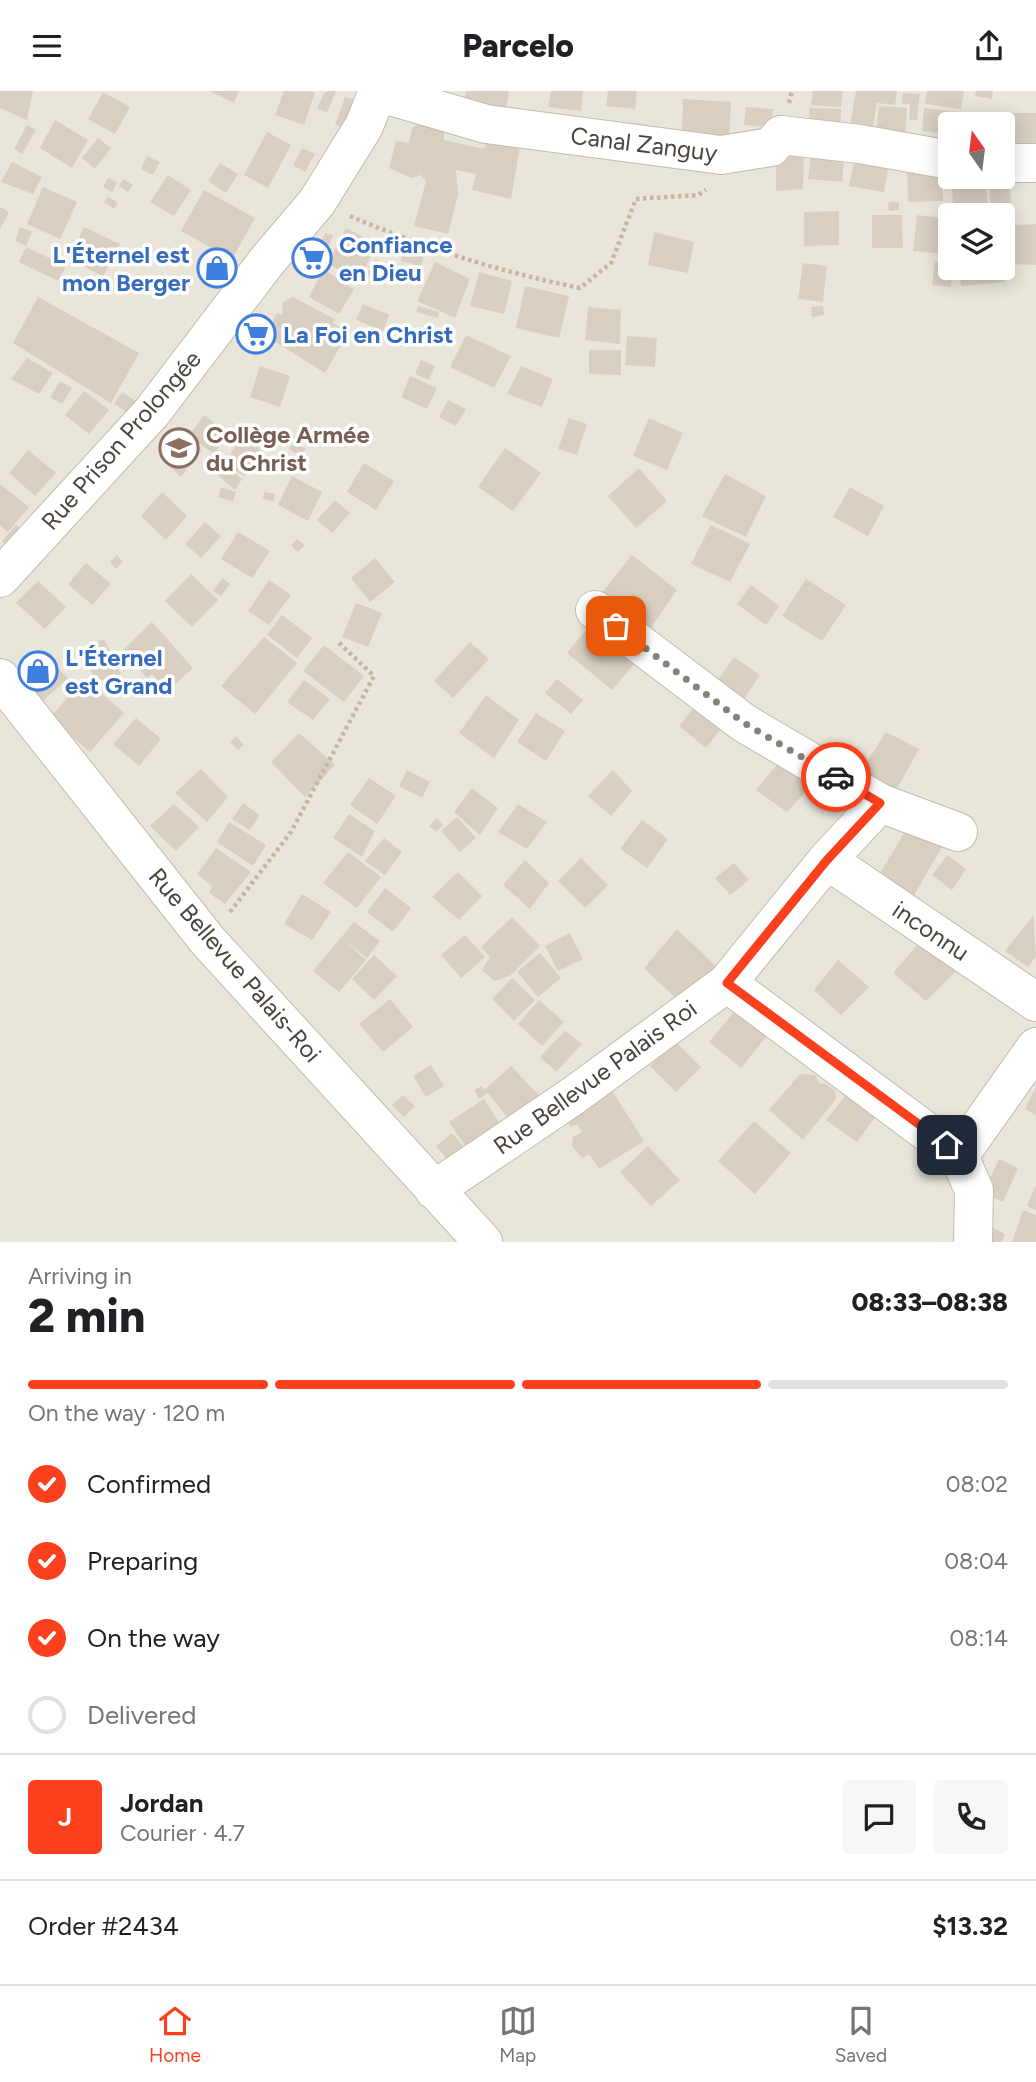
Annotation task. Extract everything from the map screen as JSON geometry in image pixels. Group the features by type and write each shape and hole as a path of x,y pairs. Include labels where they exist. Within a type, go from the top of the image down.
{"street":[{"name":"Canal Zanguy","path":"377,92 486,124 721,155 771,147 781,135 860,144 938,158"},
{"name":"Rue Prison Prolongée","path":"0,578 152,412 267,261 317,202 358,136 377,92"},
{"path":"1015,163 1036,163"},
{"path":"595,610 744,723 880,803 958,832"},
{"name":"Rue Bellevue Palais-Roi","path":"0,678 208,941 483,1242"},
{"name":"Rue Bellevue Palais Roi","path":"434,1190 573,1095 727,983 827,860 880,803"},
{"name":"inconnu","path":"827,860 1036,1002"},
{"path":"727,983 959,1156 974,1190 973,1242"},
{"path":"959,1156 1036,1047"}],"path":[{"path":"786,114 792,91"},
{"path":"317,202 409,241 580,288 611,263 636,199 698,195 713,187 747,151"},
{"path":"208,941 291,832 374,676 337,641"}],"shaded area":[{"path":"0,91 1036,91 1036,1242 0,1242"}],"building":[{"path":"0,91 33,91 27,120 0,108"},
{"path":"209,91 239,91 234,103"},
{"path":"284,91 315,92 304,125 275,115"},
{"path":"336,91 327,113 317,108 325,92"},
{"path":"466,91 509,91 506,109 464,104"},
{"path":"551,91 583,91 581,111 548,107"},
{"path":"608,91 637,91 635,109 606,106"},
{"path":"813,91 843,91 841,107 811,105"},
{"path":"856,91 897,91 895,105 877,103 870,142 848,138"},
{"path":"927,91 964,91 961,109 925,104"},
{"path":"976,91 993,91 992,99 975,96"},
{"path":"103,92 130,107 115,134 88,119"},
{"path":"903,93 920,94 917,120 909,120 910,104 902,104"},
{"path":"345,97 357,101 348,129 335,125"},
{"path":"683,99 731,102 729,137 682,135"},
{"path":"879,106 907,108 905,137 876,134"},
{"path":"746,107 773,109 770,127 744,125"},
{"path":"809,108 841,109 840,137 810,136"},
{"path":"924,108 957,112 938,112 938,133 922,131"},
{"path":"1015,113 1036,113 1036,150 1015,150"},
{"path":"55,120 88,140 72,168 40,148"},
{"path":"423,121 444,127 444,140 484,149 487,139 520,147 511,199 472,190 476,174 456,170 458,195 448,234 414,226 426,181 421,175 412,178 389,168 396,141 409,143 412,128"},
{"path":"27,125 36,130 22,154 14,149"},
{"path":"267,132 291,145 268,188 244,175"},
{"path":"98,138 111,148 95,169 82,158"},
{"path":"812,143 845,146 842,182 808,179"},
{"path":"302,148 315,154 305,172 293,165"},
{"path":"776,151 804,152 803,189 776,191"},
{"path":"856,152 890,158 884,192 849,186"},
{"path":"147,156 160,162 153,175 141,169"},
{"path":"12,162 42,177 33,194 1,182"},
{"path":"220,163 238,174 226,193 208,181"},
{"path":"938,166 938,189 943,189 943,201 908,202 907,167"},
{"path":"168,175 191,190 174,216 150,202"},
{"path":"108,178 117,182 112,192 103,187"},
{"path":"123,179 133,185 128,192 119,186"},
{"path":"43,187 77,202 60,239 27,224"},
{"path":"952,189 987,189 987,203 953,203"},
{"path":"990,189 1010,189 1011,203 990,203"},
{"path":"204,190 255,218 232,259 181,231"},
{"path":"108,197 118,203 114,209 104,202"},
{"path":"888,202 899,202 899,210 889,211"},
{"path":"0,207 9,212 0,229"},
{"path":"839,211 839,245 804,246 804,212"},
{"path":"872,215 902,215 903,248 872,248"},
{"path":"917,215 938,218 938,253 913,251"},
{"path":"1036,224 1036,265 1015,264 1015,225"},
{"path":"20,227 32,232 26,246 15,241"},
{"path":"84,227 120,244 103,276 69,259"},
{"path":"346,228 377,244 359,280 328,264"},
{"path":"654,232 694,242 688,273 648,265"},
{"path":"325,233 333,235 324,255 317,251"},
{"path":"301,245 317,254 309,267 293,259"},
{"path":"405,245 425,250 421,266 401,261"},
{"path":"26,247 66,266 58,281 19,262"},
{"path":"212,253 239,268 225,289 199,274"},
{"path":"375,259 390,266 382,282 367,275"},
{"path":"435,262 470,279 455,318 417,301"},
{"path":"935,262 938,262 938,280 952,280 951,287 932,285"},
{"path":"803,263 827,266 823,302 798,299"},
{"path":"323,269 354,289 339,314 309,297"},
{"path":"479,272 512,281 504,314 470,306"},
{"path":"960,280 1005,282 961,286"},
{"path":"525,286 569,296 559,338 516,328"},
{"path":"38,297 139,353 111,403 13,343"},
{"path":"293,297 336,320 332,323 349,331 325,373 266,336 277,313 282,315 283,302"},
{"path":"363,304 389,315 383,331 356,320"},
{"path":"418,306 439,312 438,318 416,312"},
{"path":"823,306 824,315 812,317 811,307"},
{"path":"588,307 621,310 620,344 585,340"},
{"path":"253,321 266,329 255,347 242,338"},
{"path":"466,335 511,356 494,388 450,367"},
{"path":"627,336 657,338 655,367 625,365"},
{"path":"589,350 621,350 621,375 589,374"},
{"path":"27,358 53,373 39,394 11,379"},
{"path":"421,360 435,366 429,380 415,374"},
{"path":"260,366 290,376 280,407 250,397"},
{"path":"521,366 553,379 542,407 507,394"},
{"path":"410,376 437,388 427,409 401,397"},
{"path":"60,381 72,388 62,404 50,397"},
{"path":"84,391 109,410 89,434 65,415"},
{"path":"122,392 137,402 130,414 114,404"},
{"path":"448,400 466,409 456,426 439,417"},
{"path":"204,415 229,433 214,454 189,436"},
{"path":"569,418 587,424 577,455 558,449"},
{"path":"649,418 683,433 667,470 633,456"},
{"path":"179,432 202,450 181,477 159,457"},
{"path":"242,435 261,449 244,476 225,463"},
{"path":"293,442 306,449 301,456 289,449"},
{"path":"505,448 541,473 513,511 478,487"},
{"path":"28,450 56,473 35,496 9,473"},
{"path":"222,462 242,479 235,490 215,473"},
{"path":"364,463 394,481 376,510 347,492"},
{"path":"639,468 667,501 636,528 608,496"},
{"path":"725,474 766,496 746,537 702,516"},
{"path":"292,476 322,492 308,521 278,505"},
{"path":"0,484 29,507 8,532 0,525"},
{"path":"221,487 236,492 233,502 218,497"},
{"path":"850,487 884,506 868,536 833,517"},
{"path":"162,492 187,516 166,540 141,516"},
{"path":"264,492 275,494 273,501 263,499"},
{"path":"335,500 350,513 332,533 317,520"},
{"path":"205,522 221,536 201,558 185,544"},
{"path":"16,525 27,535 13,551 2,541"},
{"path":"711,525 750,544 730,582 691,564"},
{"path":"238,532 270,551 252,578 221,559"},
{"path":"297,539 305,545 298,552 291,546"},
{"path":"117,555 123,562 116,569 110,562"},
{"path":"632,555 677,590 648,632 600,595"},
{"path":"375,558 395,582 370,602 351,578"},
{"path":"86,563 111,584 92,605 68,584"},
{"path":"191,574 218,600 192,627 165,601"},
{"path":"222,578 230,584 221,596 213,591"},
{"path":"806,579 846,605 822,641 782,616"},
{"path":"269,580 291,595 269,625 248,611"},
{"path":"38,581 66,607 45,629 16,603"},
{"path":"751,585 779,606 766,625 737,604"},
{"path":"356,603 382,613 368,647 342,637"},
{"path":"282,615 312,638 297,658 267,635"},
{"path":"596,618 641,656 612,690 567,653"},
{"path":"152,622 193,668 168,691 152,674 147,678 122,651"},
{"path":"264,637 297,663 255,714 221,686"},
{"path":"104,639 121,674 96,682 81,649"},
{"path":"470,642 489,659 453,698 434,681"},
{"path":"324,645 364,676 344,702 303,671"},
{"path":"45,655 68,678 32,711 9,684"},
{"path":"734,657 760,675 740,705 713,687"},
{"path":"84,678 124,713 90,752 50,718"},
{"path":"557,679 583,700 571,714 545,693"},
{"path":"304,680 330,699 313,720 287,702"},
{"path":"486,695 519,720 494,758 459,733"},
{"path":"700,700 727,721 706,748 679,726"},
{"path":"536,713 565,731 546,761 517,742"},
{"path":"136,718 161,739 139,766 113,744"},
{"path":"886,732 919,749 895,792 859,774"},
{"path":"299,733 335,765 305,797 271,762"},
{"path":"236,736 244,745 238,750 230,742"},
{"path":"785,755 820,776 787,812 756,790"},
{"path":"201,769 228,797 207,822 175,793"},
{"path":"407,770 430,782 422,798 399,786"},
{"path":"613,770 632,791 611,816 588,796"},
{"path":"369,778 396,796 377,824 350,805"},
{"path":"472,788 498,808 480,835 454,812"},
{"path":"243,803 260,815 250,830 232,819"},
{"path":"174,804 199,827 176,851 150,826"},
{"path":"518,804 547,822 527,849 498,832"},
{"path":"349,814 375,831 362,857 333,838"},
{"path":"457,817 476,838 460,852 441,831"},
{"path":"437,818 443,825 436,832 429,826"},
{"path":"642,820 668,839 647,868 620,849"},
{"path":"229,822 266,845 253,866 217,842"},
{"path":"907,828 942,847 913,897 878,877"},
{"path":"384,838 402,852 385,875 365,861"},
{"path":"216,848 251,872 225,904 209,893 212,886 197,874"},
{"path":"348,852 381,877 357,908 323,883"},
{"path":"947,855 966,869 952,890 932,875"},
{"path":"581,858 608,885 585,908 558,881"},
{"path":"525,860 549,883 530,909 503,885"},
{"path":"734,863 749,880 730,895 715,878"},
{"path":"458,872 482,896 459,920 432,897"},
{"path":"385,888 411,908 393,932 367,912"},
{"path":"302,894 331,912 312,940 284,924"},
{"path":"1033,916 1036,956 1028,967 1005,951"},
{"path":"512,917 540,946 510,976 494,981 482,970 490,957 481,947"},
{"path":"354,922 380,941 367,958 344,940 366,960 339,992 313,971"},
{"path":"677,929 723,973 687,1009 644,968"},
{"path":"570,933 583,959 558,971 545,946"},
{"path":"465,935 485,957 461,978 441,955"},
{"path":"924,937 962,965 926,1001 893,973"},
{"path":"540,953 561,978 538,997 517,972"},
{"path":"374,955 397,976 374,1000 352,979"},
{"path":"838,960 869,987 841,1015 814,990"},
{"path":"512,978 535,1000 514,1021 492,999"},
{"path":"390,999 413,1027 383,1052 359,1024"},
{"path":"539,1000 564,1022 542,1046 518,1024"},
{"path":"739,1006 770,1032 741,1068 709,1042"},
{"path":"565,1031 582,1044 556,1072 540,1057"},
{"path":"675,1041 701,1067 676,1092 650,1066"},
{"path":"431,1065 444,1086 426,1097 413,1076"},
{"path":"511,1066 539,1095 512,1123 488,1093 479,1099 474,1090 482,1086 484,1090"},
{"path":"800,1074 815,1075 820,1084 824,1083 835,1090 836,1099 803,1140 769,1110"},
{"path":"609,1086 644,1141 599,1169 589,1154 582,1158 572,1146 573,1137 582,1132 577,1124 571,1127 564,1117"},
{"path":"1036,1087 1036,1115 1025,1109"},
{"path":"850,1090 880,1110 857,1142 826,1120"},
{"path":"403,1095 415,1106 404,1117 392,1105"},
{"path":"484,1099 500,1124 466,1147 449,1122"},
{"path":"754,1121 791,1153 755,1194 718,1161"},
{"path":"452,1133 466,1150 450,1163 436,1146"},
{"path":"648,1146 680,1180 651,1206 620,1172"},
{"path":"999,1159 1018,1168 1003,1202 983,1193"},
{"path":"1036,1185 1036,1210 1027,1206"},
{"path":"1023,1210 1036,1215 1036,1242 1012,1242"},
{"path":"993,1228 1005,1234 1002,1242 988,1242"}],"way so far":[{"path":"616,626 744,723 836,777"}],"place":[{"name":"Confiance en Dieu","path":"312,258"},
{"name":"L'Éternel est mon Berger","path":"217,268"},
{"name":"La Foi en Christ","path":"256,334"},
{"name":"Collège Armée du Christ","path":"179,448"},
{"name":"L'Éternel est Grand","path":"38,671"}],"route":[{"path":"836,777 880,803 827,860 727,983 947,1145"}]}
